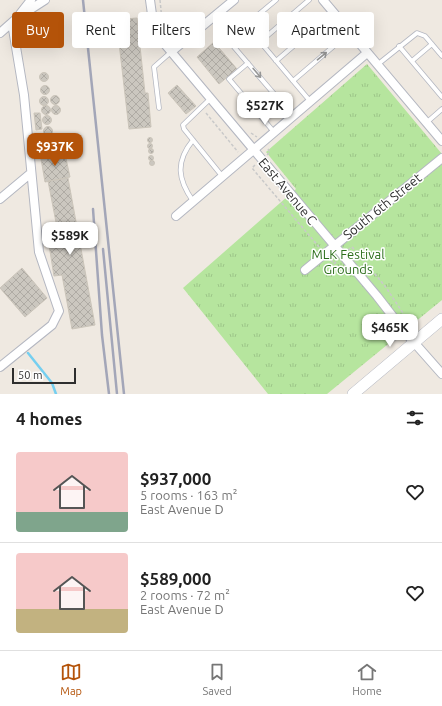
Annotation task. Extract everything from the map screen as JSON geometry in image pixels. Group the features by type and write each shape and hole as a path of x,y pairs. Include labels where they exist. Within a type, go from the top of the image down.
{"main road":[{"path":"353,394 442,319"}],"street":[{"path":"21,12 31,0"},
{"path":"27,12 44,0"},
{"name":"East Avenue C","path":"150,0 154,29 171,52 378,296 404,331 442,374"},
{"path":"171,52 234,0"},
{"path":"326,1 367,53 442,141"},
{"path":"0,33 12,23"},
{"path":"0,367 52,325 59,311 39,252 18,48"},
{"path":"176,216 367,53"},
{"name":"South 6th Street","path":"305,270 442,158"},
{"path":"0,199 31,173"}],"lane":[{"path":"262,12 276,0"},
{"path":"269,34 309,0"},
{"path":"276,61 318,25 335,45 293,81"},
{"path":"377,65 399,46 417,34 425,36 442,56"},
{"path":"412,61 432,44"},
{"path":"399,46 442,97"},
{"path":"235,48 293,116"},
{"path":"265,48 310,101"},
{"path":"159,108 154,67 171,52"},
{"path":"248,63 229,79 274,132"},
{"path":"210,99 183,125 184,129 222,176"},
{"path":"426,122 442,109"},
{"path":"193,140 182,159 181,175 182,183 193,201"}],"path":[{"path":"160,0 161,12"},
{"path":"201,107 235,149"},
{"path":"267,155 270,152 269,150"},
{"path":"252,168 256,165"},
{"path":"250,166 319,246"},
{"path":"316,242 319,239"},
{"path":"349,244 384,286 411,325 409,327"},
{"path":"348,250 352,247"},
{"path":"331,260 334,264 337,261"},
{"path":"394,341 397,337"}],"green space":[{"name":"MLK Festival Grounds","path":"367,64 442,154 442,300 327,394 268,394 183,288 296,189 266,152"}],"building":[{"path":"137,18 138,48 140,48 145,93 148,93 151,127 129,129 120,48 130,48 130,19"},
{"path":"213,43 213,48 219,48 237,69 219,84 197,57"},
{"path":"44,72 49,77 44,82 39,77"},
{"path":"45,85 50,90 45,95 40,90"},
{"path":"177,85 196,106 186,114 168,93"},
{"path":"55,95 60,100 55,105 50,100"},
{"path":"44,96 49,101 44,106 39,101"},
{"path":"46,105 51,110 46,115 41,110"},
{"path":"56,105 61,110 56,115 51,110"},
{"path":"34,113 40,113 42,129 36,130"},
{"path":"47,115 52,120 47,125 42,120"},
{"path":"48,126 53,131 48,136 43,131"},
{"path":"58,134 63,139 58,144 53,139"},
{"path":"49,135 54,140 49,145 44,140"},
{"path":"148,138 152,138 152,142 148,142"},
{"path":"148,144 152,144 152,148 148,148"},
{"path":"55,149 56,156 65,154 70,177 45,182 41,159 48,158 47,151"},
{"path":"149,149 153,149 153,153 149,153"},
{"path":"149,156 153,156 153,160 149,160"},
{"path":"150,161 154,161 154,165 150,165"},
{"path":"68,178 95,325 72,329 62,275 54,276 49,245 60,243 48,181"},
{"path":"22,268 47,298 25,317 0,288"}],"waterway":[{"path":"28,353 52,383 56,394"}],"railway":[{"path":"83,0 124,394"},
{"path":"93,209 102,335 109,394"},
{"path":"103,249 117,394"}]}
